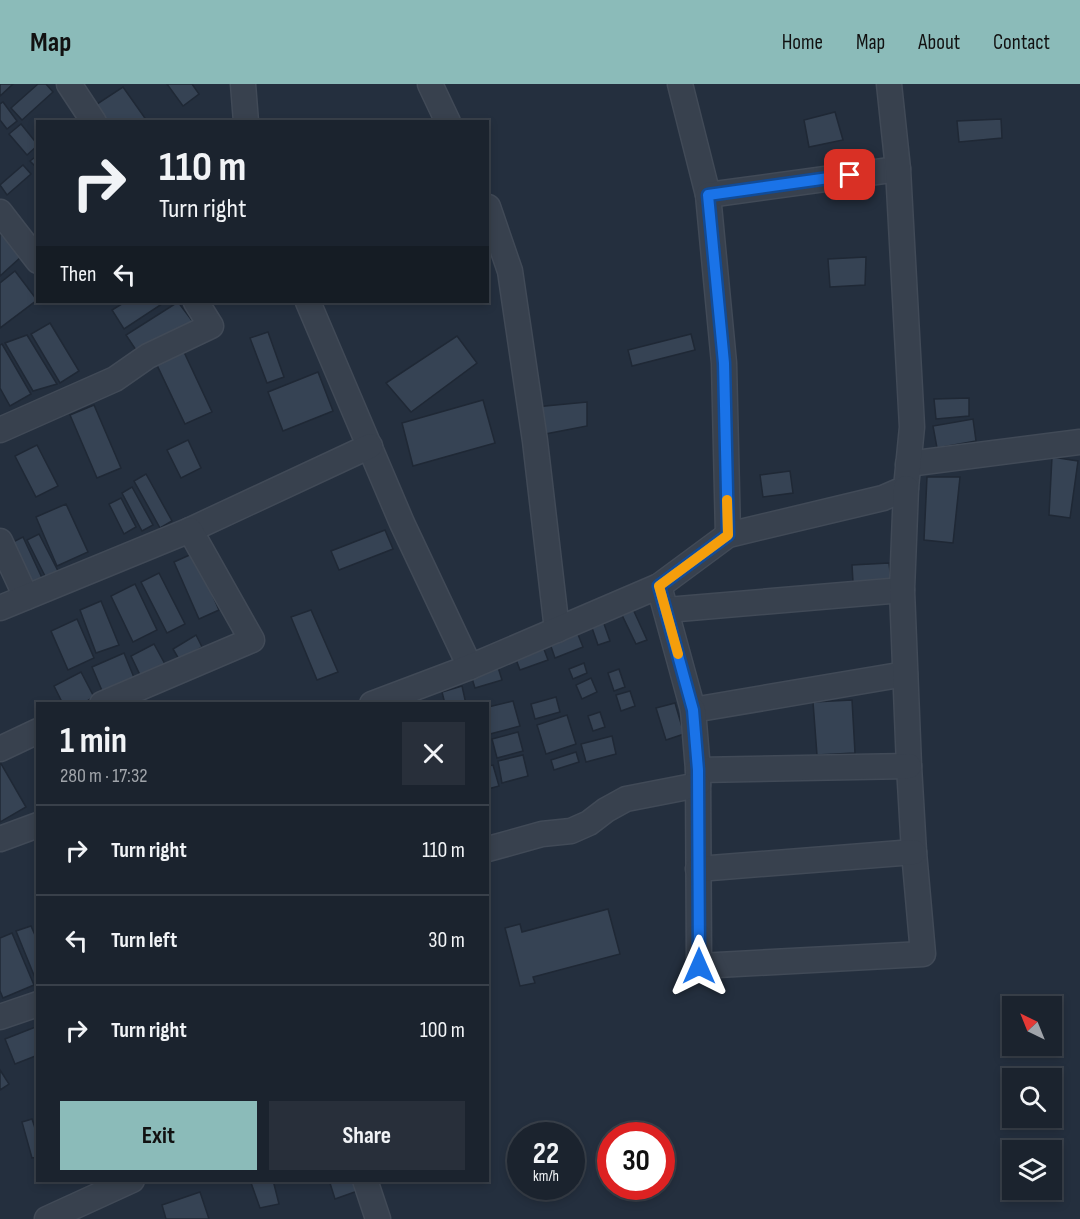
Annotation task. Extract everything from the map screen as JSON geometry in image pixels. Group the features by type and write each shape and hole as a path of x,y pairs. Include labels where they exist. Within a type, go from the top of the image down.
{"street":[{"path":"69,84 93,120"},
{"path":"243,84 246,120"},
{"path":"430,84 447,120"},
{"path":"680,84 708,195 724,363 728,535"},
{"path":"659,586 693,710 698,778 699,966 923,954 909,766 902,590 906,488 912,427 898,169 889,84"},
{"path":"708,195 898,169"},
{"path":"489,210 510,271 535,441 557,630"},
{"path":"0,212 36,258"},
{"path":"0,430 115,379 148,356 211,326 197,303"},
{"path":"308,303 402,523 470,667"},
{"path":"908,464 1080,442"},
{"path":"0,608 190,530 370,446"},
{"path":"377,702 470,667 659,586 728,535 884,498 906,488"},
{"path":"107,702 252,640 190,530"},
{"path":"0,541 26,597"},
{"path":"667,610 902,590"},
{"path":"693,710 906,674"},
{"path":"0,749 36,732"},
{"path":"489,849 533,836 571,831 589,823 626,799 698,778 909,766"},
{"path":"0,839 36,826"},
{"path":"698,869 914,852"},
{"path":"0,1017 36,1005"},
{"path":"47,1219 128,1182"},
{"path":"366,1182 378,1219"}],"building":[{"path":"0,84 13,84 0,96"},
{"path":"38,84 46,84 53,92 22,120 11,108"},
{"path":"167,84 192,84 199,94 183,106"},
{"path":"123,87 146,120 104,120 94,106"},
{"path":"3,102 17,121 7,129 0,120 0,104"},
{"path":"835,112 843,140 809,147 804,120"},
{"path":"1001,119 1002,138 959,142 957,121"},
{"path":"21,124 36,143 36,147 27,155 9,134"},
{"path":"36,156 36,167 30,161"},
{"path":"23,165 31,174 7,195 0,185"},
{"path":"0,233 22,256 0,276"},
{"path":"866,257 865,285 830,287 828,259"},
{"path":"15,271 36,301 0,328 0,283"},
{"path":"123,303 163,303 124,329 112,310"},
{"path":"176,303 193,322 140,356 126,335"},
{"path":"50,323 79,371 60,383 31,334"},
{"path":"268,332 284,377 267,383 250,338"},
{"path":"691,334 695,350 632,366 628,350"},
{"path":"27,335 57,384 33,391 5,343"},
{"path":"457,336 477,363 411,412 386,383"},
{"path":"2,344 31,394 10,406 0,388 0,345"},
{"path":"183,350 212,412 185,424 156,363"},
{"path":"318,372 333,411 283,431 268,392"},
{"path":"969,398 969,416 936,419 934,399"},
{"path":"483,400 495,443 413,466 402,423"},
{"path":"587,402 587,426 540,435 535,407"},
{"path":"94,405 121,468 97,478 70,415"},
{"path":"973,419 976,441 937,448 933,426"},
{"path":"188,440 201,468 181,478 167,450"},
{"path":"37,445 58,486 36,497 15,456"},
{"path":"1052,457 1078,461 1070,518 1049,515"},
{"path":"790,471 793,493 763,497 760,475"},
{"path":"146,474 172,521 160,528 134,481"},
{"path":"927,477 960,477 953,543 924,540"},
{"path":"132,487 153,525 142,531 122,493"},
{"path":"121,498 136,527 124,534 109,504"},
{"path":"66,504 88,552 57,566 36,517"},
{"path":"385,530 393,549 339,570 331,551"},
{"path":"39,534 58,571 46,578 27,540"},
{"path":"23,537 42,578 30,584 11,543"},
{"path":"194,553 219,610 199,619 174,562"},
{"path":"889,563 891,580 853,582 852,565"},
{"path":"159,573 185,624 167,633 141,582"},
{"path":"135,584 157,630 133,642 111,596"},
{"path":"101,601 119,645 96,653 80,610"},
{"path":"632,607 647,640 636,644 621,613"},
{"path":"311,610 338,672 317,680 291,617"},
{"path":"77,619 94,658 68,670 51,631"},
{"path":"603,621 610,641 598,645 591,625"},
{"path":"575,627 583,647 555,658 548,638"},
{"path":"196,635 202,647 180,661 173,649"},
{"path":"154,644 166,666 142,679 131,656"},
{"path":"542,644 548,660 520,670 514,654"},
{"path":"124,653 135,680 103,693 92,667"},
{"path":"584,663 587,673 573,679 569,669"},
{"path":"497,664 502,680 475,688 470,672"},
{"path":"619,669 625,687 614,691 608,673"},
{"path":"81,672 94,697 85,702 62,702 54,686"},
{"path":"591,678 597,692 582,699 576,685"},
{"path":"462,686 466,702 444,702 442,692"},
{"path":"419,691 422,702 392,702"},
{"path":"630,691 635,706 621,711 616,695"},
{"path":"556,697 560,712 535,719 531,704"},
{"path":"852,700 855,753 817,755 813,702"},
{"path":"513,701 520,726 490,734 489,707"},
{"path":"675,703 684,734 666,740 656,708"},
{"path":"600,712 605,727 593,731 588,716"},
{"path":"567,715 576,744 546,754 537,725"},
{"path":"518,732 523,751 497,758 492,739"},
{"path":"612,736 616,754 586,762 581,744"},
{"path":"576,752 579,762 554,770 551,760"},
{"path":"523,755 528,776 502,783 498,761"},
{"path":"0,762 26,807 0,822"},
{"path":"493,765 499,786 489,789 489,766"},
{"path":"608,909 620,954 533,977 535,983 520,986 505,928 520,924 522,932"},
{"path":"31,926 36,937 36,980 16,931"},
{"path":"12,933 34,985 3,998 0,991 0,938"},
{"path":"36,1027 36,1056 15,1064 5,1039"},
{"path":"0,1070 9,1084 0,1090"},
{"path":"32,1119 36,1131 36,1157 32,1158 22,1122"},
{"path":"251,1182 274,1182 279,1204 260,1208"},
{"path":"330,1182 364,1182 366,1188 335,1199"},
{"path":"200,1192 209,1219 166,1219 162,1205"}],"slow traffic":[{"path":"678,654 659,586 728,535 727,500"}],"route":[{"path":"699,966 698,770 693,710 659,586 728,535 724,363 708,195 850,175"}]}
